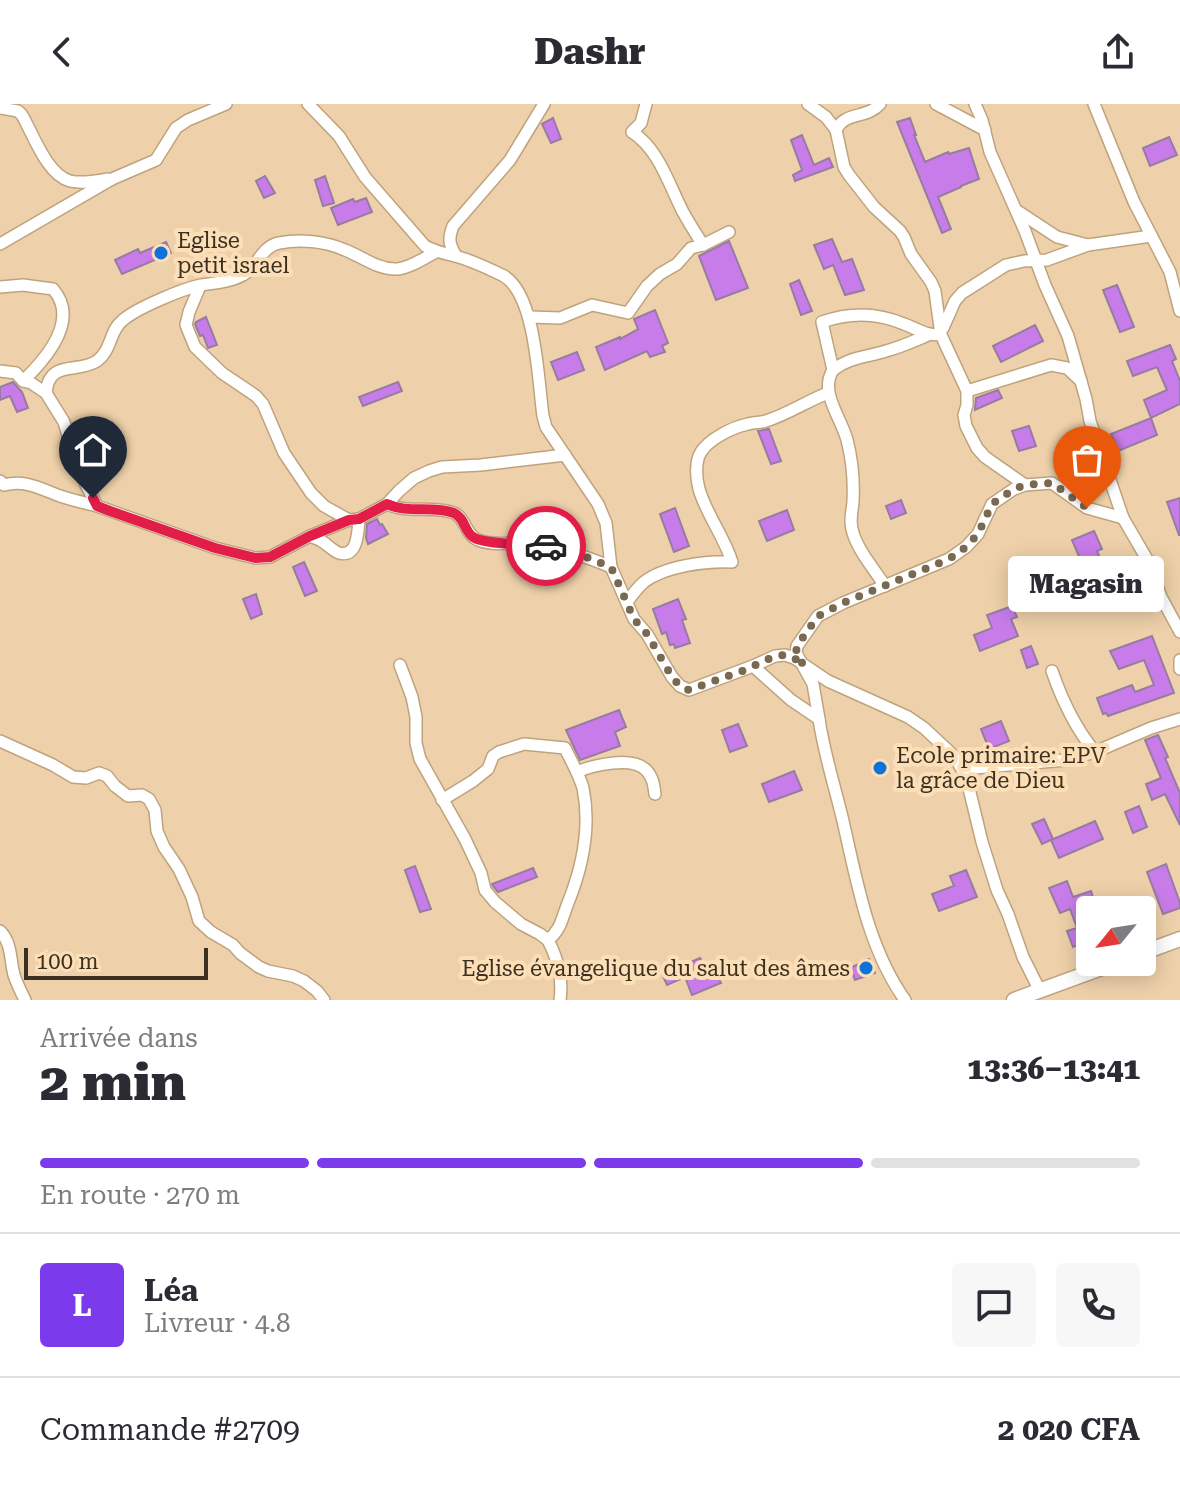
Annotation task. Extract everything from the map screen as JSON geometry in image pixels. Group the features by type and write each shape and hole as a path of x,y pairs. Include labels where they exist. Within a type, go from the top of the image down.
{"street":[{"path":"0,244 112,179 156,160 176,128 226,104"},
{"path":"308,104 339,136 365,177 425,246 506,277 515,286 530,317 543,416 551,437 598,504 606,523 611,567 634,619 647,634 672,677 689,690 775,656 785,655 842,688 908,717 946,748 966,776 997,890 1040,991"},
{"path":"456,256 449,244 453,226 510,160 544,104"},
{"path":"646,104 641,123 632,132 655,155 703,245"},
{"path":"808,104 826,117 836,130 844,167 874,207 900,231 911,254 931,282 935,291 937,334 967,391 964,415 977,448 1025,485"},
{"path":"836,130 847,117 869,113 880,104"},
{"path":"936,104 985,130"},
{"path":"975,104 990,152 1068,336 1090,421 1123,518 1148,561 1161,597 1180,632"},
{"path":"1094,104 1134,202 1170,272 1180,311"},
{"path":"0,108 18,111 22,115 49,165 68,181 112,179"},
{"path":"1016,209 1057,237 1088,245"},
{"path":"530,317 560,318 592,305 628,313 653,280 677,264 691,248 729,232"},
{"path":"885,586 852,530 848,445 828,393 828,378 833,370 852,359 937,334 962,293 1006,265 1047,260 1088,245 1151,236"},
{"path":"46,393 47,382 54,374 96,362 107,352 116,326 124,318 200,286 244,274 275,243 323,243 343,248 385,268 398,269 436,252"},
{"path":"0,287 23,285 53,289 61,298 64,310 59,334 44,358 23,381"},
{"path":"200,286 186,325 195,347 222,373 263,404 284,453 311,493 324,506 354,520"},
{"path":"833,370 822,322 845,315 876,315 937,334"},
{"path":"967,391 1051,365 1067,368 1081,381"},
{"path":"0,371 16,373 23,381 46,393 64,422 78,469 97,506"},
{"path":"627,602 643,582 656,574 693,564 732,562 699,490 697,475 702,450 734,429 766,421 828,393"},
{"path":"1,484 15,482 30,485 186,539 255,558 270,557 310,536 387,504 414,478 442,467 565,455"},
{"path":"905,1000 875,941 857,885 813,684 796,653 797,646 818,616 949,559 966,547 978,534 992,504 1014,489 1052,483 1087,508 1123,518"},
{"path":"387,504 396,508 456,514 470,535 482,541 555,547 611,567"},
{"path":"310,536 337,553 345,554 356,543 354,520"},
{"path":"1180,660 1180,669"},
{"path":"400,665 414,707 420,759 465,839 481,873 485,890 521,924 548,940 559,969 560,1000"},
{"path":"753,666 791,700 819,719"},
{"path":"1052,671 1079,730 1095,752"},
{"path":"791,700 813,684"},
{"path":"963,769 1066,760 1180,719"},
{"path":"0,741 73,777 86,778 99,773 107,776 128,796 142,795 149,799 155,810 157,831 179,869 199,921 259,967 304,981 324,1000"},
{"path":"442,800 488,769 493,756 516,746 540,744 565,748 582,788 585,826 580,871 558,932 548,940"},
{"path":"577,772 594,765 634,764 649,773 655,794"},
{"path":"0,931 9,942 15,978 25,1000"},
{"path":"1156,948 1180,939"},
{"path":"1022,999 1080,976"}],"building":[{"path":"553,118 561,139 551,143 542,124"},
{"path":"910,118 925,162 948,152 969,148 979,179 938,197 951,229 942,233 897,122"},
{"path":"802,135 814,165 829,158 833,167 795,181 793,175 802,170 791,140"},
{"path":"1169,137 1177,155 1150,166 1143,148"},
{"path":"265,176 275,193 264,198 256,181"},
{"path":"325,176 334,203 323,206 315,180"},
{"path":"366,198 372,212 338,225 331,208 353,199 355,202"},
{"path":"832,239 842,262 852,259 864,290 845,295 833,265 824,269 814,245"},
{"path":"729,241 748,288 716,300 699,256"},
{"path":"166,242 171,253 122,274 115,260 138,249 140,253"},
{"path":"799,280 812,311 801,315 790,284"},
{"path":"1117,285 1134,327 1120,332 1103,290"},
{"path":"655,310 668,343 662,346 665,352 650,357 647,351 605,370 596,347 638,329 634,319"},
{"path":"206,317 217,345 208,348 195,324"},
{"path":"1035,325 1043,341 1001,362 993,346"},
{"path":"1170,345 1180,381 1180,404 1151,418 1144,400 1167,390 1157,367 1133,376 1127,361"},
{"path":"577,352 584,370 558,380 551,362"},
{"path":"13,382 22,392 28,408 17,412 10,396 0,400 0,387"},
{"path":"398,382 402,391 363,406 359,397"},
{"path":"998,390 1002,398 975,410 976,398"},
{"path":"1151,418 1157,435 1118,451 1111,434"},
{"path":"1029,426 1036,446 1019,451 1012,431"},
{"path":"769,429 781,461 771,464 758,431"},
{"path":"1180,498 1180,535 1179,535 1167,502"},
{"path":"901,500 906,513 891,519 886,506"},
{"path":"675,508 689,546 674,552 660,514"},
{"path":"787,510 794,530 767,541 759,521"},
{"path":"377,519 388,534 368,544 367,524"},
{"path":"1094,531 1102,549 1097,551 1105,570 1117,566 1120,576 1088,586 1087,575 1072,540"},
{"path":"304,562 317,591 305,596 293,567"},
{"path":"256,594 262,614 251,619 243,599"},
{"path":"678,599 686,619 682,620 690,643 675,648 674,644 670,645 666,632 662,634 653,609"},
{"path":"1012,606 1017,617 1011,619 1018,636 980,651 974,635 992,628 987,615"},
{"path":"1152,636 1174,693 1108,716 1103,714 1097,698 1132,685 1135,692 1154,685 1144,660 1119,669 1110,651"},
{"path":"1031,646 1038,664 1027,668 1021,650"},
{"path":"619,710 626,727 615,732 620,746 580,760 566,730"},
{"path":"1001,721 1009,741 989,749 981,729"},
{"path":"738,724 747,746 730,752 722,730"},
{"path":"1158,735 1180,793 1180,825 1165,794 1152,800 1146,784 1161,778 1145,740"},
{"path":"794,771 802,790 769,802 762,784"},
{"path":"1139,806 1147,827 1133,833 1125,812"},
{"path":"1044,819 1053,839 1042,844 1032,824"},
{"path":"1095,821 1103,839 1059,858 1051,840"},
{"path":"1166,864 1180,908 1163,914 1147,872"},
{"path":"415,866 431,909 420,912 405,870"},
{"path":"533,868 537,877 498,892 492,884"},
{"path":"966,870 977,897 939,911 932,894 954,886 950,876"},
{"path":"1067,881 1073,897 1076,896 1076,925 1070,909 1060,913 1049,888"},
{"path":"1091,891 1093,896 1076,896"},
{"path":"1076,928 1076,946 1073,947 1067,931"},
{"path":"700,958 706,971 713,968 721,983 692,995 685,977 667,985 662,974"},
{"path":"869,959 875,973 855,980 850,968"}],"way so far":[{"path":"546,546 574,552 611,567 634,619 647,634 672,677 689,690 775,656 794,658 804,666 796,653 797,646 818,616 949,559 978,534 992,504 1014,489 1052,483 1087,508"}],"place":[{"name":"Eglise petit israel","path":"161,253"},
{"name":"Magasin","path":"1087,508"},
{"name":"Ecole primaire: EPV la grâce de Dieu","path":"880,768"},
{"name":"Eglise évangelique du salut des âmes","path":"866,968"}],"route":[{"path":"93,498 97,506 110,511 186,539 255,558 270,557 310,536 359,519 387,504 408,510 430,509 456,514 470,535 482,541 546,546"}]}
